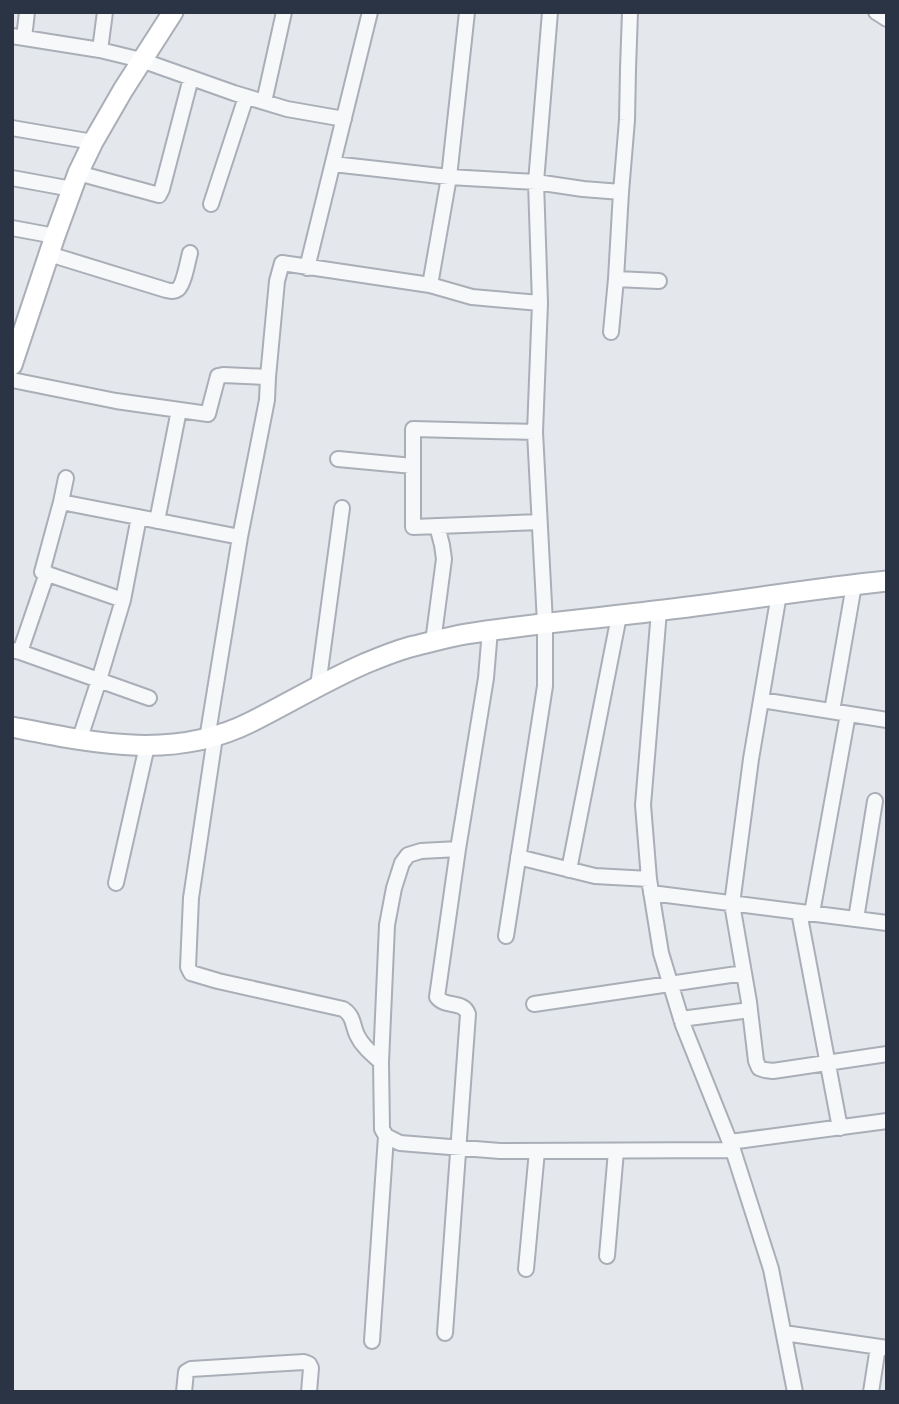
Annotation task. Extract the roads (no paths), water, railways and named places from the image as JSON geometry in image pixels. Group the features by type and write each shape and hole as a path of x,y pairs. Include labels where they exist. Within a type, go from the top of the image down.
{"street":[{"path":"27,12 18,37 100,50 141,60 246,97 287,109 344,120"},
{"path":"100,50 105,12"},
{"path":"12,365 75,181 93,142 173,12"},
{"path":"264,102 284,12"},
{"path":"307,268 370,12"},
{"path":"430,285 449,177 467,12"},
{"path":"506,936 545,686 545,623 535,432 540,303 536,182 550,12"},
{"path":"611,332 627,120 630,12"},
{"path":"876,12 887,19"},
{"path":"12,178 75,181 159,195 163,189 191,78"},
{"path":"211,204 246,97"},
{"path":"12,128 93,142"},
{"path":"333,164 621,192"},
{"path":"12,228 166,290 174,291 182,284 190,253"},
{"path":"382,1062 361,1042 352,1017 344,1009 218,981 191,973 188,967 191,898 211,738 240,537 267,400 281,265 284,263 430,285 472,297 540,303"},
{"path":"616,279 659,281"},
{"path":"12,380 116,401 208,414 219,376 268,377"},
{"path":"156,521 179,410"},
{"path":"535,432 413,429 413,527 539,522"},
{"path":"338,459 413,466"},
{"path":"66,478 42,572 122,600"},
{"path":"61,502 240,537"},
{"path":"318,686 342,508"},
{"path":"79,740 122,600 139,517"},
{"path":"433,642 444,559 437,526"},
{"path":"47,573 16,651 149,698"},
{"path":"12,727 113,745 169,745 211,738 249,723 318,686 388,654 433,642 545,623 887,581"},
{"path":"832,711 854,585"},
{"path":"779,594 751,759 732,904 759,1068 773,1071 887,1054"},
{"path":"659,611 643,805 650,886 661,953 681,1019 732,1146 771,1269 795,1392"},
{"path":"569,870 619,616"},
{"path":"444,1333 468,1014 467,1009 443,1003 437,997 486,678 490,631"},
{"path":"761,700 887,720"},
{"path":"840,1128 827,1062 805,913 848,714"},
{"path":"116,883 147,746"},
{"path":"856,919 875,801"},
{"path":"372,1341 386,1136 382,1129 382,1062 387,925 394,888 402,863 408,855 421,851 458,849"},
{"path":"518,857 732,904 887,923"},
{"path":"534,1004 744,973"},
{"path":"681,1019 750,1010"},
{"path":"386,1136 400,1143 500,1151 616,1151 732,1146 887,1121"},
{"path":"526,1269 537,1151"},
{"path":"607,1256 616,1151"},
{"path":"784,1333 882,1347 872,1392"},
{"path":"184,1392 186,1372 191,1369 304,1362 311,1367 309,1392"}]}
